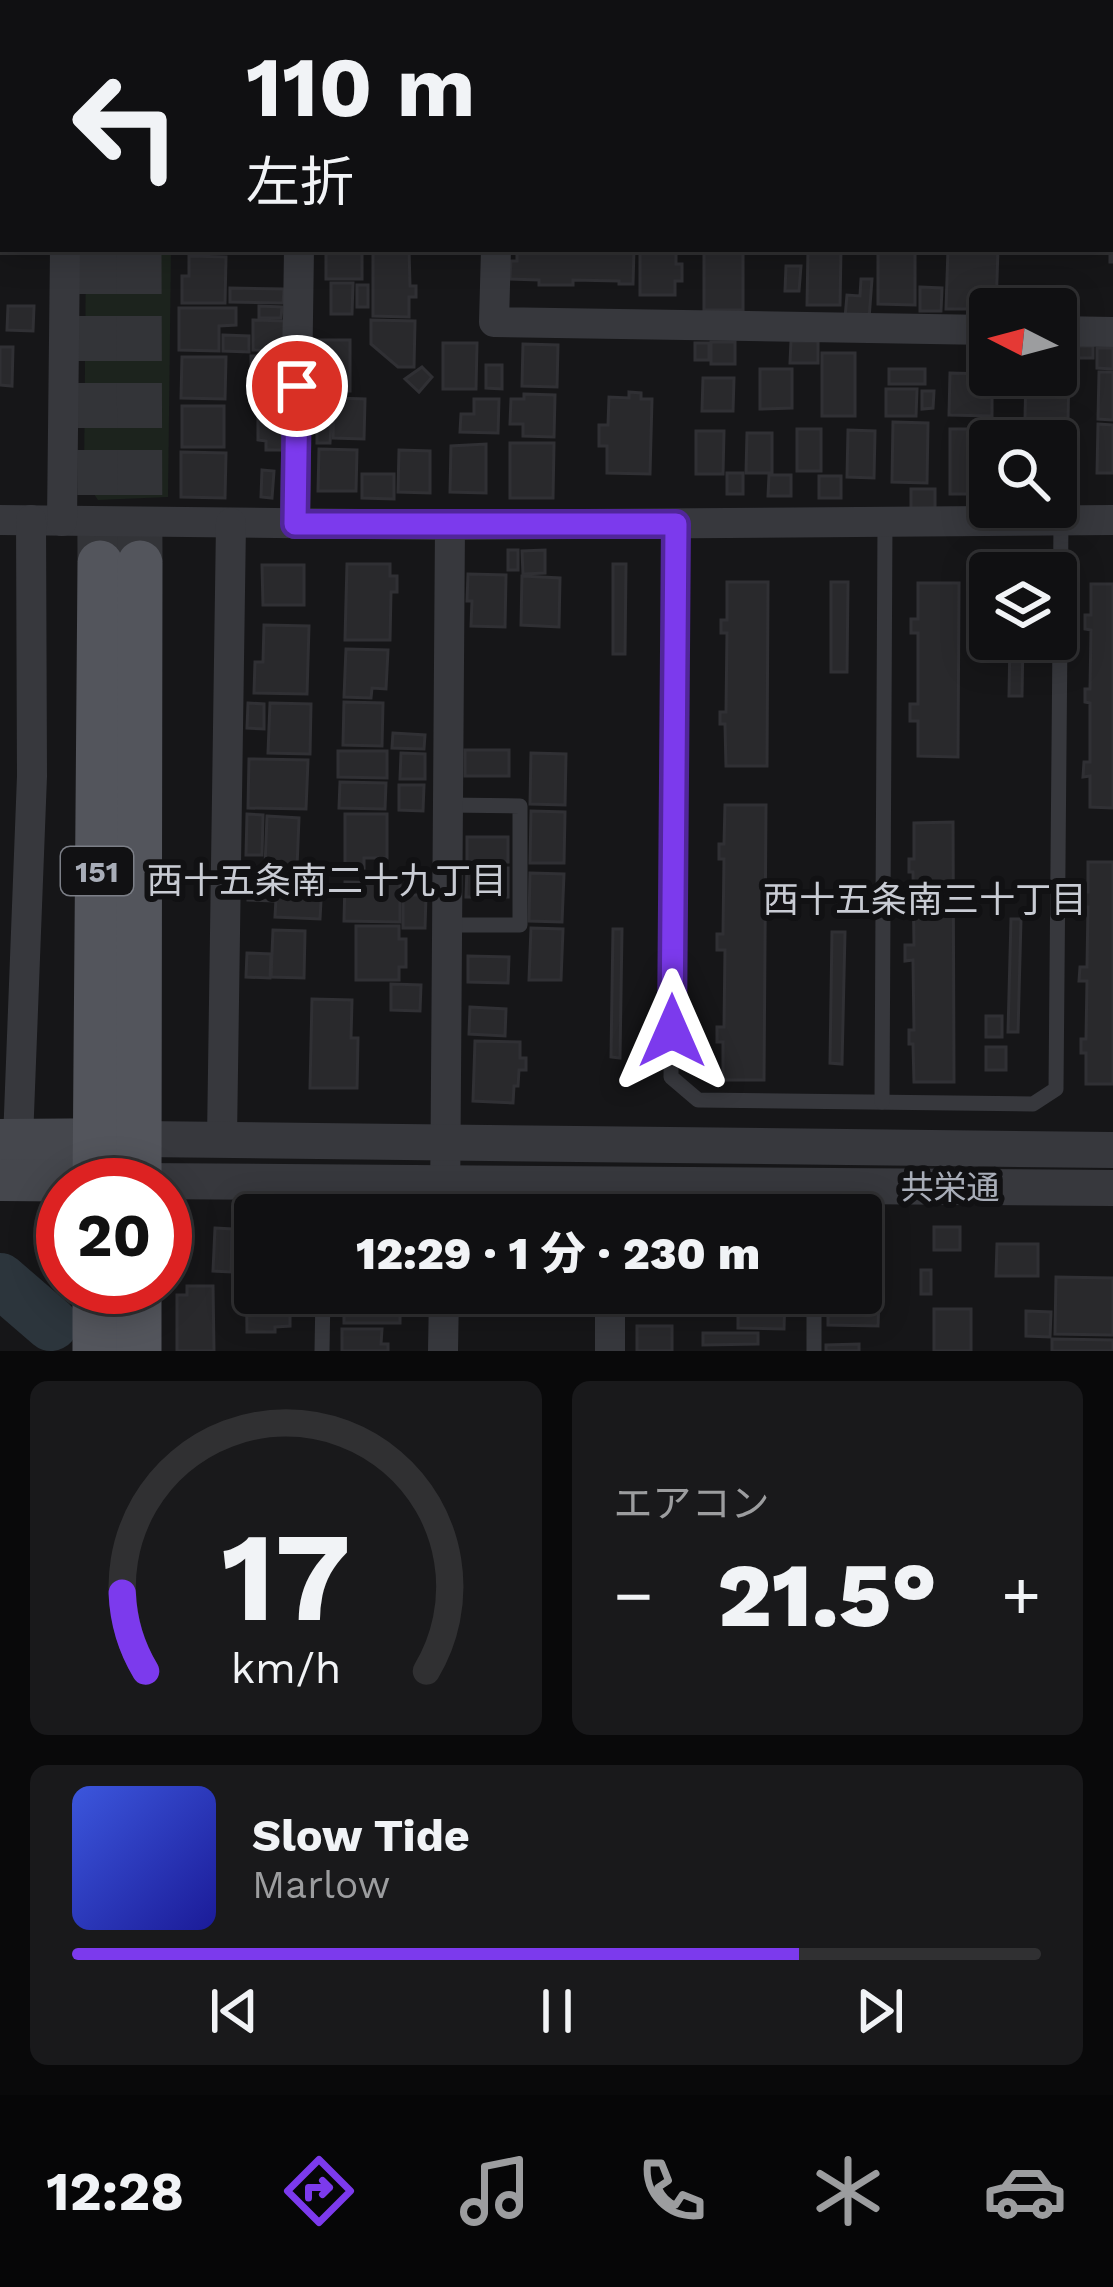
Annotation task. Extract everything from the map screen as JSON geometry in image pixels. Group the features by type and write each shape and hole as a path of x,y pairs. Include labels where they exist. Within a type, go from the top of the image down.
{"main road":[{"name":"151","path":"117,1158 120,563"},
{"path":"9,1140 78,1158"},
{"path":"0,1180 36,1176"},
{"path":"94,1351 95,1314"},
{"path":"139,1314 139,1351"}],"street":[{"path":"9,1140 65,252"},
{"path":"295,524 299,252"},
{"path":"496,252 494,322 969,330"},
{"path":"1077,331 1113,332"},
{"path":"0,520 449,525 969,522"},
{"path":"1077,521 1113,520"},
{"path":"222,1139 231,523"},
{"path":"445,1194 449,525"},
{"name":"共栄通","path":"153,1158 222,1139 1113,1150"},
{"name":"共栄通","path":"192,1179 291,1194"},
{"name":"共栄通","path":"786,1194 1113,1188"},
{"path":"443,1351 444,1314"},
{"path":"610,1314 610,1351"}],"lane":[{"path":"882,1102 885,522"},
{"path":"676,524 671,1077 698,1100 1033,1104 1056,1089 1060,528"},
{"path":"447,806 520,806 520,925 447,925"},
{"path":"322,1351 323,1314"},
{"path":"814,1314 814,1351"}],"shaded area":[{"path":"86,252 171,252 168,497 98,500 84,479"}],"building":[{"path":"326,252 362,252 362,279 326,279"},
{"path":"373,252 409,252 410,286 416,286 416,297 409,297 409,317 373,316"},
{"path":"517,252 634,252 633,284 573,280 573,285 539,285 539,280 510,279 511,261 517,261"},
{"path":"640,252 676,252 682,281 675,281 675,295 640,295"},
{"path":"704,252 743,252 743,310 704,310"},
{"path":"808,252 841,252 840,305 807,305"},
{"path":"878,252 915,252 915,305 878,304"},
{"path":"948,252 998,252 997,288 969,288 969,309 946,309"},
{"path":"189,256 226,257 225,303 182,303 182,276 189,276"},
{"path":"786,266 801,266 799,291 785,291"},
{"path":"861,279 872,279 869,319 845,318 847,295 860,296"},
{"path":"331,283 353,283 352,314 331,314"},
{"path":"357,285 368,285 368,307 357,307"},
{"path":"920,287 942,288 941,311 920,311"},
{"path":"230,288 284,289 283,303 230,302"},
{"path":"8,306 34,306 33,331 7,330"},
{"path":"259,306 282,307 281,318 259,318"},
{"path":"179,308 236,308 236,325 219,326 219,351 179,350"},
{"path":"253,320 284,321 283,351 253,350"},
{"path":"371,320 415,321 414,367 398,367 371,344"},
{"path":"223,335 249,336 249,352 223,351"},
{"path":"315,340 350,340 350,391 315,391"},
{"path":"791,341 818,341 818,363 790,363"},
{"path":"711,342 735,342 735,364 711,364"},
{"path":"443,343 477,343 476,389 443,389"},
{"path":"695,343 709,343 709,360 695,360"},
{"path":"523,344 558,345 557,387 522,386"},
{"path":"1077,346 1093,346 1093,358 1077,358"},
{"path":"0,347 13,347 12,386 0,385"},
{"path":"1097,348 1113,348 1113,369 1097,368"},
{"path":"822,353 855,353 855,416 822,416"},
{"path":"251,356 279,356 279,379 251,378"},
{"path":"182,357 226,357 225,399 181,398"},
{"path":"486,365 502,365 502,389 486,388"},
{"path":"422,367 432,377 419,392 405,379"},
{"path":"760,369 792,369 792,408 760,409"},
{"path":"889,369 925,369 925,384 889,384"},
{"path":"1099,372 1113,372 1113,420 1098,419"},
{"path":"950,373 969,374 969,396 992,396 992,416 949,415"},
{"path":"703,378 734,378 733,411 702,411"},
{"path":"886,389 917,389 916,416 886,416"},
{"path":"922,391 934,391 933,408 922,409"},
{"path":"629,392 652,399 650,474 607,473 607,446 599,446 599,425 608,425 609,397 629,398"},
{"path":"524,394 555,395 554,437 523,436 523,424 510,424 511,399 524,399"},
{"path":"1026,396 1068,396 1068,420 1025,419"},
{"path":"334,398 365,399 364,439 333,438"},
{"path":"474,399 499,399 498,433 460,432 461,414 474,414"},
{"path":"182,406 224,406 224,447 182,447"},
{"path":"258,416 282,416 282,450 266,450 266,441 258,440"},
{"path":"893,422 928,423 927,483 892,482"},
{"path":"317,423 331,423 330,443 317,443"},
{"path":"1098,424 1113,425 1113,473 1097,473"},
{"path":"797,429 821,429 821,471 797,471"},
{"path":"950,429 969,429 969,494 950,494"},
{"path":"848,430 875,431 874,478 847,477"},
{"path":"696,431 724,431 723,474 696,474"},
{"path":"747,433 772,433 772,473 746,473"},
{"path":"510,443 554,443 553,498 510,498"},
{"path":"486,444 486,493 450,492 451,446"},
{"path":"319,449 357,450 356,491 318,491"},
{"path":"399,450 430,451 430,493 398,492"},
{"path":"181,452 226,453 225,498 181,497"},
{"path":"262,470 274,471 272,498 261,497"},
{"path":"727,473 743,473 743,494 727,494"},
{"path":"362,474 394,474 394,499 362,498"},
{"path":"769,475 791,475 791,496 768,496"},
{"path":"819,476 841,476 841,498 819,498"},
{"path":"911,489 935,489 935,511 911,511"},
{"path":"508,550 518,550 518,570 508,570"},
{"path":"545,550 545,573 523,574 522,551"},
{"path":"347,564 390,564 390,576 397,576 397,592 391,592 390,640 345,640"},
{"path":"613,564 626,564 625,654 613,654"},
{"path":"262,565 304,565 304,605 263,605"},
{"path":"468,574 506,575 505,627 471,626"},
{"path":"522,576 560,578 559,627 521,625"},
{"path":"727,582 768,582 767,766 726,766 725,724 720,724 720,712 726,712 727,633 721,633 721,620 727,620"},
{"path":"831,582 848,582 847,672 831,672"},
{"path":"918,583 959,583 958,757 918,756 918,721 910,721 910,704 918,704 918,633 911,633 911,619 918,619"},
{"path":"1091,584 1113,584 1113,808 1090,807 1090,776 1083,777 1084,762 1090,762 1090,703 1085,702 1085,689 1090,689 1091,630 1085,629 1085,615 1091,615"},
{"path":"264,625 309,626 307,694 254,693 255,662 263,662"},
{"path":"346,649 388,650 386,689 372,688 371,698 344,697"},
{"path":"1010,660 1023,660 1022,696 1009,696"},
{"path":"344,702 383,703 382,746 343,745"},
{"path":"248,703 264,704 264,729 247,728"},
{"path":"270,703 311,704 310,754 268,753"},
{"path":"393,733 425,735 424,749 392,748"},
{"path":"465,750 509,750 509,776 465,776"},
{"path":"338,751 387,751 387,778 338,777"},
{"path":"401,753 425,754 425,779 400,779"},
{"path":"531,753 566,754 565,805 530,804"},
{"path":"249,759 308,760 306,809 248,808"},
{"path":"340,782 386,783 385,809 339,808"},
{"path":"399,785 424,785 423,811 399,810"},
{"path":"725,805 766,805 764,1080 723,1080 723,1042 717,1042 717,1027 724,1027 725,950 717,950 717,934 723,934 724,859 719,859 719,844 724,844"},
{"path":"531,811 565,812 564,863 530,863"},
{"path":"247,814 263,815 262,855 246,855"},
{"path":"345,814 387,814 387,858 364,858 364,868 345,868"},
{"path":"267,816 299,818 297,867 265,866"},
{"path":"953,822 954,1082 914,1082 913,1044 909,1044 909,1030 914,1030 913,960 905,961 905,945 914,945 909,859 914,859 914,823"},
{"path":"467,837 508,837 508,862 467,862"},
{"path":"1088,862 1113,862 1113,1084 1086,1084 1086,1053 1081,1053 1081,1039 1086,1039 1087,981 1079,981 1080,967 1087,967 1088,907 1083,907 1083,892 1088,892"},
{"path":"467,868 508,868 508,897 466,897"},
{"path":"530,873 564,874 562,922 529,921"},
{"path":"248,877 275,878 274,901 248,900"},
{"path":"277,880 322,882 320,919 275,917"},
{"path":"345,882 400,883 400,922 344,921"},
{"path":"403,895 426,895 425,928 403,928"},
{"path":"1011,919 1021,919 1018,1032 1008,1032"},
{"path":"356,926 399,926 399,939 406,939 406,967 399,967 399,980 356,980"},
{"path":"531,928 563,929 561,980 529,980"},
{"path":"613,929 622,929 620,1058 611,1057"},
{"path":"273,930 305,931 304,978 271,977"},
{"path":"832,932 845,932 842,1064 830,1063"},
{"path":"247,953 271,954 270,978 246,977"},
{"path":"468,956 509,957 508,983 468,982"},
{"path":"391,984 421,985 420,1011 391,1010"},
{"path":"312,999 352,1000 351,1038 358,1038 357,1088 310,1088"},
{"path":"470,1007 506,1009 505,1036 469,1034"},
{"path":"986,1016 1002,1016 1002,1037 986,1037"},
{"path":"475,1041 520,1042 526,1070 519,1070 513,1103 473,1101"},
{"path":"986,1047 1006,1047 1006,1070 986,1070"},
{"path":"934,1227 960,1227 960,1250 934,1250"},
{"path":"215,1228 232,1229 231,1272 213,1271"},
{"path":"997,1244 1038,1244 1038,1276 996,1276"},
{"path":"921,1270 931,1270 931,1294 921,1294"},
{"path":"1056,1277 1113,1278 1113,1335 1055,1334"},
{"path":"192,1286 213,1286 214,1351 177,1351 177,1314 192,1314"},
{"path":"934,1309 971,1309 971,1351 934,1351"},
{"path":"1026,1311 1051,1312 1050,1337 1026,1336"},
{"path":"247,1314 290,1314 290,1326 275,1327 275,1332 247,1332"},
{"path":"344,1314 400,1314 400,1323 344,1323"},
{"path":"738,1314 784,1314 784,1329 738,1328"},
{"path":"828,1314 878,1314 878,1326 828,1325"},
{"path":"637,1326 672,1326 672,1351 637,1351"},
{"path":"342,1329 382,1329 381,1344 388,1344 388,1351 342,1351"},
{"path":"703,1333 758,1333 758,1344 703,1345"},
{"path":"1052,1339 1113,1340 1113,1351 1052,1351"},
{"path":"859,1344 859,1351 826,1351 826,1345"}],"waterway":[{"path":"0,1280 51,1324"}],"tunnel":[{"path":"99,252 100,563"},
{"path":"139,252 140,563"}],"district":[{"name":"西十五条南二十九丁目","path":"327,881"},
{"name":"西十五条南三十丁目","path":"925,900"}],"route":[{"path":"297,386 295,524 676,524 672,1031"}]}
